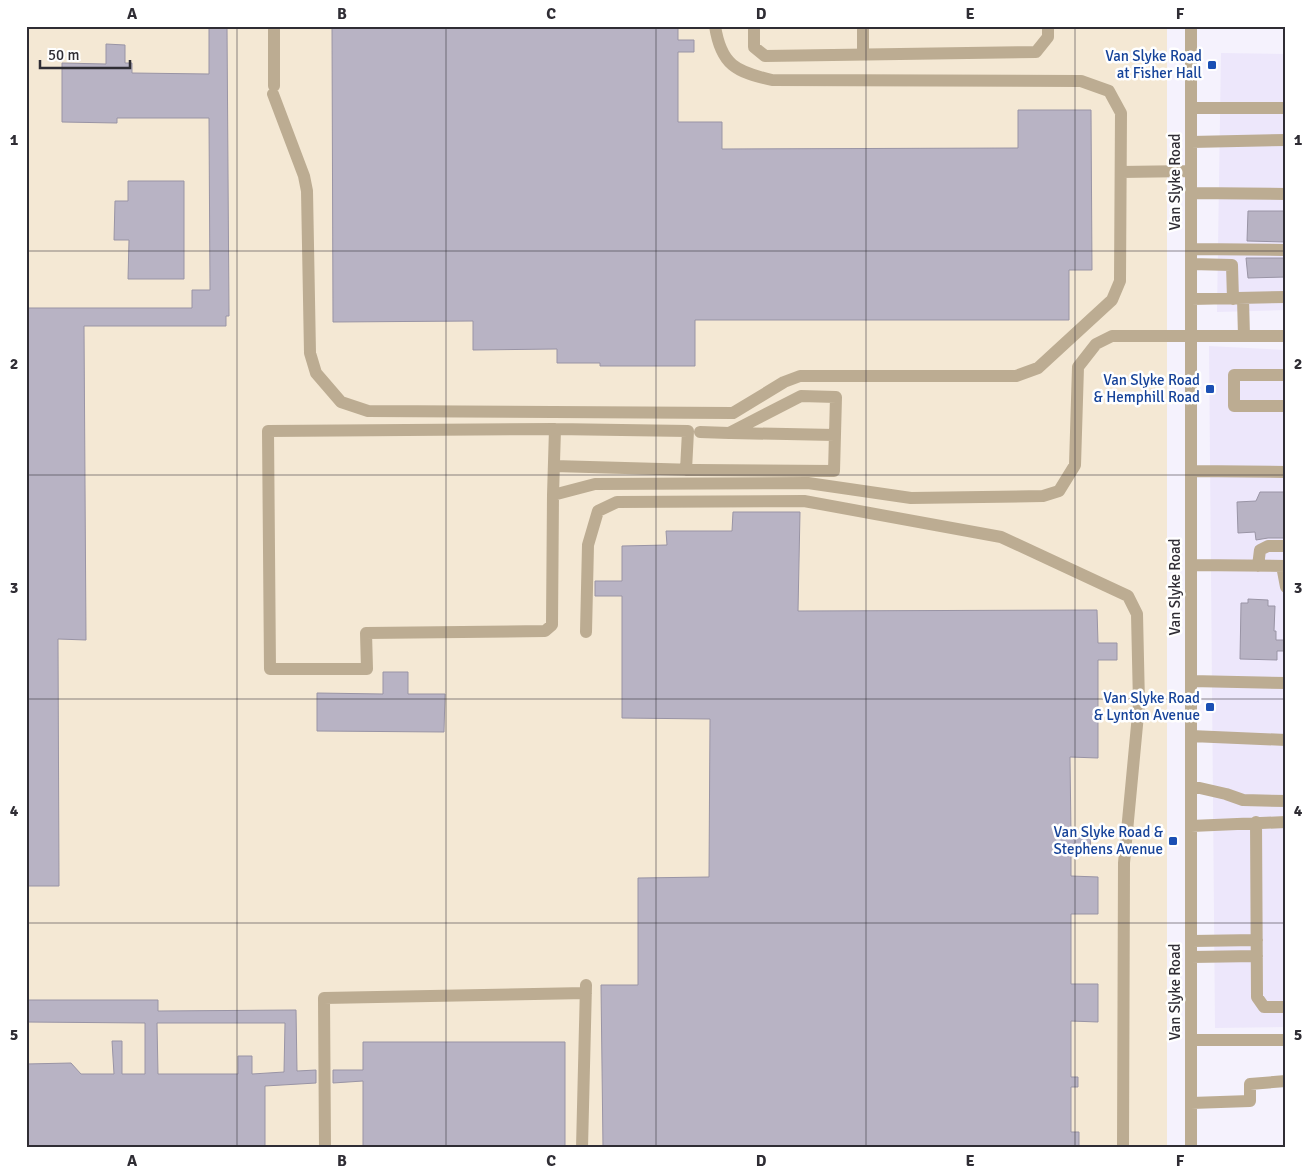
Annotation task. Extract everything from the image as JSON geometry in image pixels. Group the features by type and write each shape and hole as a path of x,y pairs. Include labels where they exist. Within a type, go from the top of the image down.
{"street":[{"path":"274,26 273,90 304,176 307,191 310,353 316,373 341,402 368,411 733,413 784,382 800,376 1016,376 1038,368 1112,300 1120,281 1121,113 1109,91 1082,81 772,80 749,75 729,62 718,43 715,26"},
{"path":"754,26 754,47 765,56 1036,52 1048,37 1048,26"},
{"path":"862,54 863,26"},
{"name":"Van Slyke Road","path":"1191,26 1191,1148"},
{"path":"1191,108 1286,108"},
{"path":"1191,142 1286,140"},
{"path":"1121,172 1191,171"},
{"path":"1191,193 1286,194"},
{"path":"1191,249 1286,250"},
{"path":"1191,264 1232,264 1244,336"},
{"path":"1191,298 1286,298"},
{"path":"553,495 595,484 808,483 911,498 1043,496 1059,491 1075,465 1078,367 1096,344 1112,336 1286,336"},
{"path":"1286,375 1234,375 1234,406 1286,406"},
{"path":"554,466 686,470 834,471 836,396 801,396 729,433"},
{"path":"555,429 552,625 545,631 366,633 367,669 270,669 268,431 555,429 688,431 686,470"},
{"path":"700,432 835,435"},
{"path":"1191,471 1286,472"},
{"path":"586,632 588,545 598,511 617,502 804,501 982,533 1001,537 1128,596 1137,614 1139,704 1124,863 1123,1148"},
{"path":"1258,566 1260,550 1268,546 1286,546"},
{"path":"1192,565 1284,566 1286,586"},
{"path":"1192,681 1286,683"},
{"path":"1191,736 1286,740"},
{"path":"1191,786 1243,800 1286,801"},
{"path":"1256,822 1257,997 1264,1007 1286,1007"},
{"path":"1191,826 1286,822"},
{"path":"1192,940 1257,940"},
{"path":"1192,958 1257,956"},
{"path":"325,1148 324,998 586,989 582,1148"},
{"path":"1191,1040 1286,1040"},
{"path":"1191,1103 1250,1101 1250,1084 1286,1082"}],"shaded area":[{"path":"26,26 1167,26 1167,1148 26,1148"},
{"path":"1221,53 1286,54 1286,310 1217,312"},
{"path":"1209,346 1286,350 1286,1027 1215,1028"}],"building":[{"path":"209,26 227,26 229,316 226,316 226,326 84,326 86,640 58,639 59,886 26,886 26,308 192,308 192,290 210,290 209,118 117,118 117,123 62,122 62,63 106,64 106,44 125,45 125,63 132,63 132,73 209,74"},
{"path":"332,26 678,26 678,40 694,40 694,52 678,52 678,122 722,122 722,149 1018,148 1018,110 1091,110 1092,270 1069,270 1069,320 695,320 695,366 600,366 600,363 557,363 557,349 473,350 473,321 333,322"},
{"path":"128,181 184,181 184,279 128,279 129,240 114,240 115,201 128,201"},
{"path":"1248,211 1286,211 1286,242 1247,241"},
{"path":"1246,258 1286,258 1286,277 1248,278"},
{"path":"1260,492 1286,492 1286,538 1256,540 1255,532 1238,533 1237,502 1256,501"},
{"path":"733,512 800,512 798,611 1097,610 1098,643 1117,643 1117,660 1098,660 1098,758 1070,757 1071,835 1090,835 1091,853 1071,853 1071,876 1098,877 1098,914 1071,914 1071,984 1098,984 1098,1022 1071,1021 1071,1077 1078,1077 1078,1087 1071,1087 1071,1132 1079,1132 1079,1148 603,1148 601,985 638,985 638,878 709,877 710,719 622,718 622,596 595,596 595,581 622,581 622,546 667,545 666,531 732,531"},
{"path":"1248,599 1268,600 1268,606 1275,606 1274,631 1276,631 1276,640 1286,640 1286,651 1277,651 1277,660 1240,659 1241,603 1248,603"},
{"path":"383,672 408,672 408,694 445,694 444,732 317,731 317,693 383,694"},
{"path":"26,1000 158,1000 158,1011 296,1010 297,1071 316,1070 316,1083 265,1086 265,1148 26,1148 26,1064 71,1063 81,1074 114,1074 112,1041 122,1041 122,1074 145,1074 145,1023 26,1022","holes":["157,1023 285,1023 284,1072 252,1074 252,1056 238,1056 238,1074 158,1074"]},
{"path":"363,1042 565,1042 565,1148 363,1148 363,1081 333,1083 333,1070 363,1070"}],"place":[{"name":"Van Slyke Road at Fisher Hall","path":"1212,65"},
{"name":"Van Slyke Road & Hemphill Road","path":"1210,389"},
{"name":"Van Slyke Road & Lynton Avenue","path":"1210,707"},
{"name":"Van Slyke Road & Stephens Avenue","path":"1173,841"}]}
